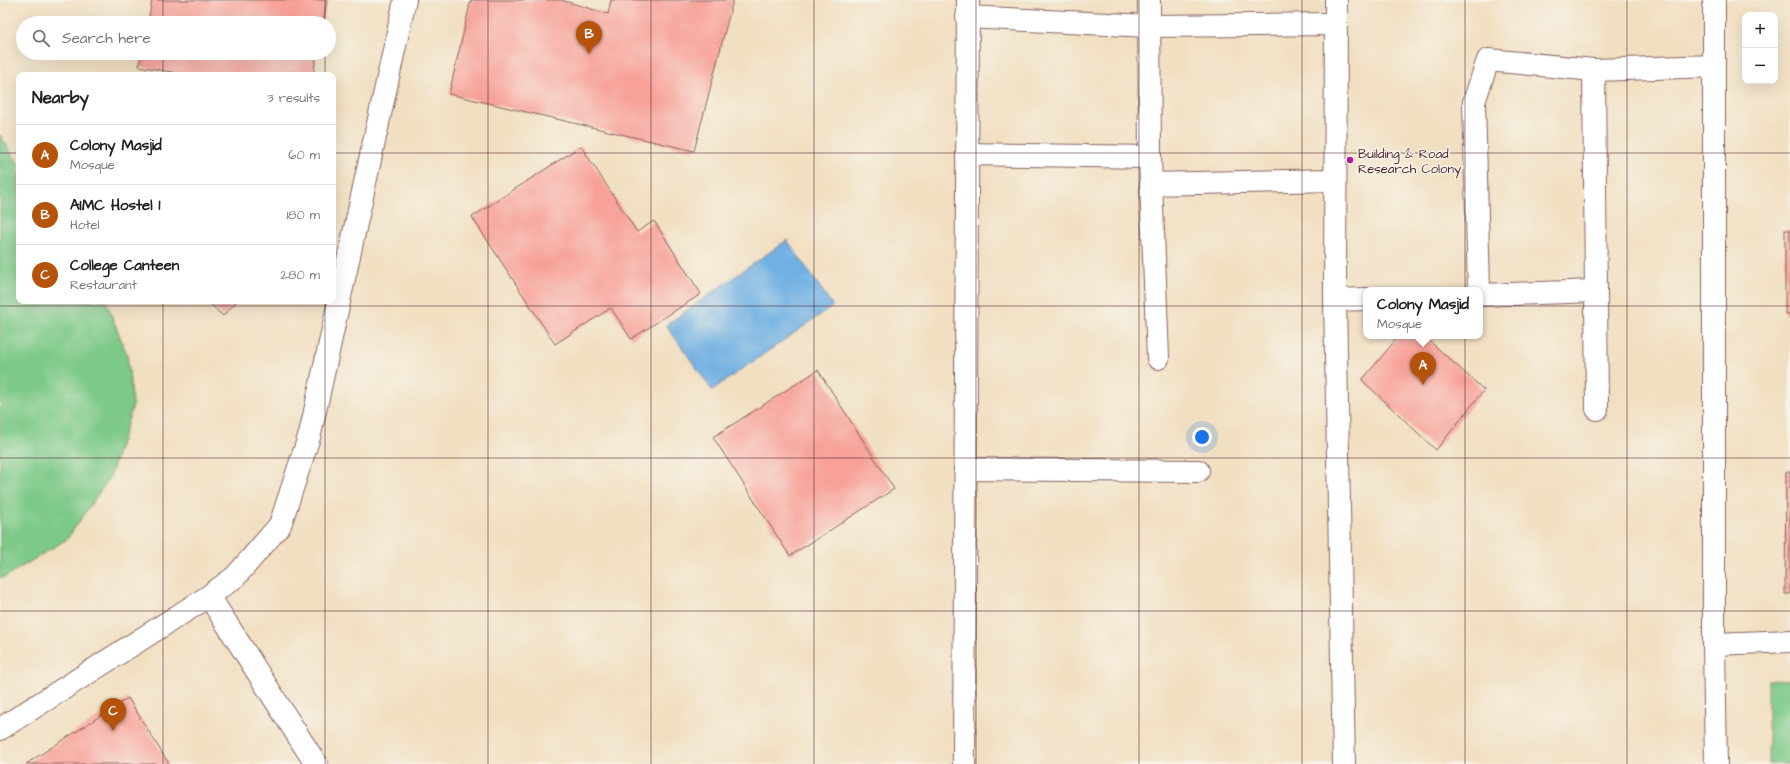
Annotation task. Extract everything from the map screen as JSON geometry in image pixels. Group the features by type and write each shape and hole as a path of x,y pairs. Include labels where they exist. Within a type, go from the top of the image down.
{"street":[{"path":"0,729 209,596 235,577 280,525 310,434 405,0"},
{"path":"1149,0 1150,157 1158,358"},
{"path":"1336,0 1335,300 1344,764"},
{"path":"1714,0 1714,644 1716,764"},
{"path":"964,764 967,8 1149,26 1336,24"},
{"path":"1479,287 1474,102 1488,60 1594,70 1714,66"},
{"path":"1594,70 1597,408"},
{"path":"967,154 1150,157"},
{"path":"1151,184 1335,180"},
{"path":"1483,295 1596,291"},
{"path":"1335,300 1363,299"},
{"path":"965,469 1198,470"},
{"path":"209,596 316,764"},
{"path":"1714,644 1790,641"}],"green space":[{"path":"0,135 16,160 16,304 107,304 127,355 133,405 110,477 67,539 5,577 0,578"},
{"path":"1768,680 1790,681 1790,764 1768,764"}],"water":[{"path":"787,240 833,306 712,390 666,325"}],"building":[{"path":"152,0 327,0 324,16 149,16"},
{"path":"471,0 561,0 608,14 611,0 733,0 694,151 449,94"},
{"path":"140,60 316,60 314,72 171,72 139,66"},
{"path":"581,146 637,232 654,221 701,294 631,339 611,308 555,344 472,217"},
{"path":"1785,230 1790,230 1790,314 1785,314"},
{"path":"210,304 234,304 223,316"},
{"path":"1396,339 1427,339 1484,390 1436,450 1362,380"},
{"path":"818,370 894,489 790,556 713,437"},
{"path":"1786,472 1790,472 1790,594 1785,594"},
{"path":"128,698 169,764 26,764"}],"place":[{"name":"AIMC Hostel 1","path":"589,54"},
{"name":"Building & Road Research Colony","path":"1350,160"},
{"name":"Colony Masjid","path":"1423,385"},
{"name":"College Canteen","path":"113,731"}]}
